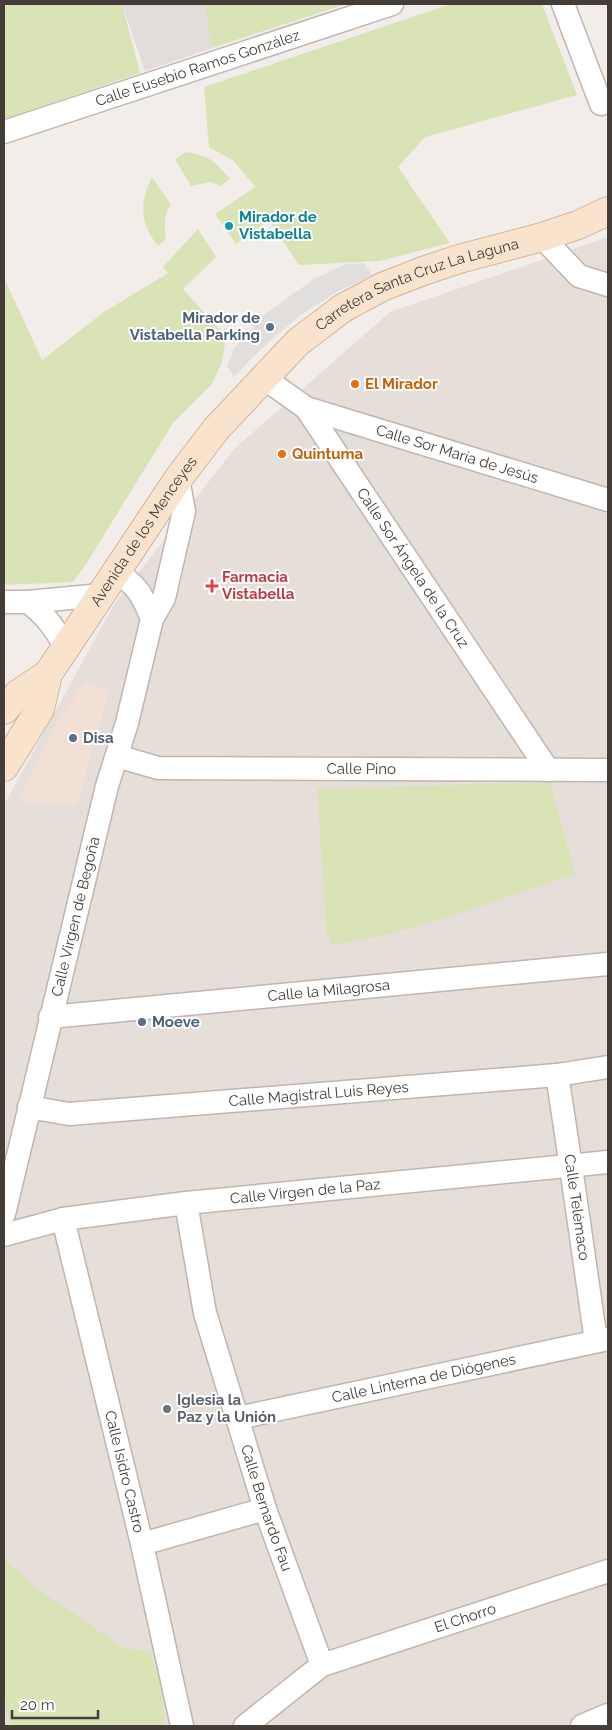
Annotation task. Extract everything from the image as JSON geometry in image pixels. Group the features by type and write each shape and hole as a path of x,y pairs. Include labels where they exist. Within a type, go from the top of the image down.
{"main road":[{"name":"Carretera Santa Cruz La Laguna","path":"256,386 298,342 343,308 382,287 459,259 578,226 608,211"},
{"name":"Avenida de los Menceyes","path":"4,767 40,709 48,674 116,571 178,479 216,430 256,386"},
{"name":"Avenida de los Menceyes","path":"4,710 18,694 48,674"}],"street":[{"name":"Calle Eusebio Ramos González","path":"4,132 392,4"},
{"path":"562,4 601,104"},
{"path":"542,237 579,276 608,285"},
{"name":"Calle Sor Ángela de la Cruz","path":"256,386 306,408 548,770"},
{"name":"Calle Sor María de Jesús","path":"306,408 608,500"},
{"name":"Calle Virgen de Begoña","path":"4,1214 107,786 127,722 152,620 164,598 184,511 178,479"},
{"path":"116,571 133,584 144,598 152,620"},
{"path":"4,602 28,602 101,594"},
{"path":"28,602 41,612 66,647"},
{"name":"Calle Pino","path":"116,756 158,768 608,770"},
{"name":"Calle la Milagrosa","path":"50,1017 608,964"},
{"name":"Calle Magistral Luis Reyes","path":"29,1108 69,1114 557,1075 608,1067"},
{"name":"Calle Telémaco","path":"557,1075 572,1165 581,1240 602,1340"},
{"name":"Calle Virgen de la Paz","path":"4,1235 63,1219 186,1203 608,1162"},
{"name":"Calle Bernardo Fau","path":"186,1203 205,1313 265,1509 322,1665"},
{"name":"Calle Isidro Castro","path":"63,1219 142,1544 182,1726"},
{"name":"Calle Linterna de Diógenes","path":"238,1418 602,1340"},
{"path":"142,1544 265,1509"},
{"name":"El Chorro","path":"322,1665 608,1572"},
{"path":"245,1726 322,1665"},
{"path":"582,1726 608,1715"}],"shaded area":[{"path":"122,4 204,4 212,48 145,71"},
{"path":"608,237 608,1726 4,1726 4,805 113,606 233,450 390,312"},
{"name":"Mirador de Vistabella Parking","path":"364,263 372,275 337,292 299,316 258,352 234,377 227,366 235,347 265,314 314,279 346,264"},
{"name":"Disa","path":"85,682 109,691 77,805 18,801 56,725"}],"green space":[{"path":"4,4 122,4 140,73 4,119"},
{"path":"204,4 346,4 212,48"},
{"path":"451,4 542,4 577,95 425,137 398,167 450,243 380,261 299,265 269,220 236,244 215,214 255,187 234,161 209,147 204,87"},
{"path":"186,152 201,155 211,160 230,179 221,186 211,182 191,186 175,159"},
{"path":"152,177 171,205 165,221 166,239 158,246 148,229 143,213 145,196"},
{"path":"198,229 216,257 183,289 226,337 222,362 212,384 173,423 88,561 73,582 4,585 4,278 42,360 104,312 168,273 163,267"},
{"path":"550,782 575,874 424,924 362,940 332,945 327,934 317,789"},
{"path":"4,1559 35,1587 124,1648 151,1652 160,1681 166,1726 11,1726 4,1697"}],"place":[{"name":"Mirador de Vistabella","path":"229,226"},
{"name":"Mirador de Vistabella Parking","path":"270,327"},
{"name":"El Mirador","path":"355,384"},
{"name":"Quintuma","path":"282,454"},
{"name":"Farmacia Vistabella","path":"212,586"},
{"name":"Disa","path":"73,738"},
{"name":"Moeve","path":"142,1022"},
{"name":"Iglesia la Paz y la Unión","path":"167,1409"}]}
